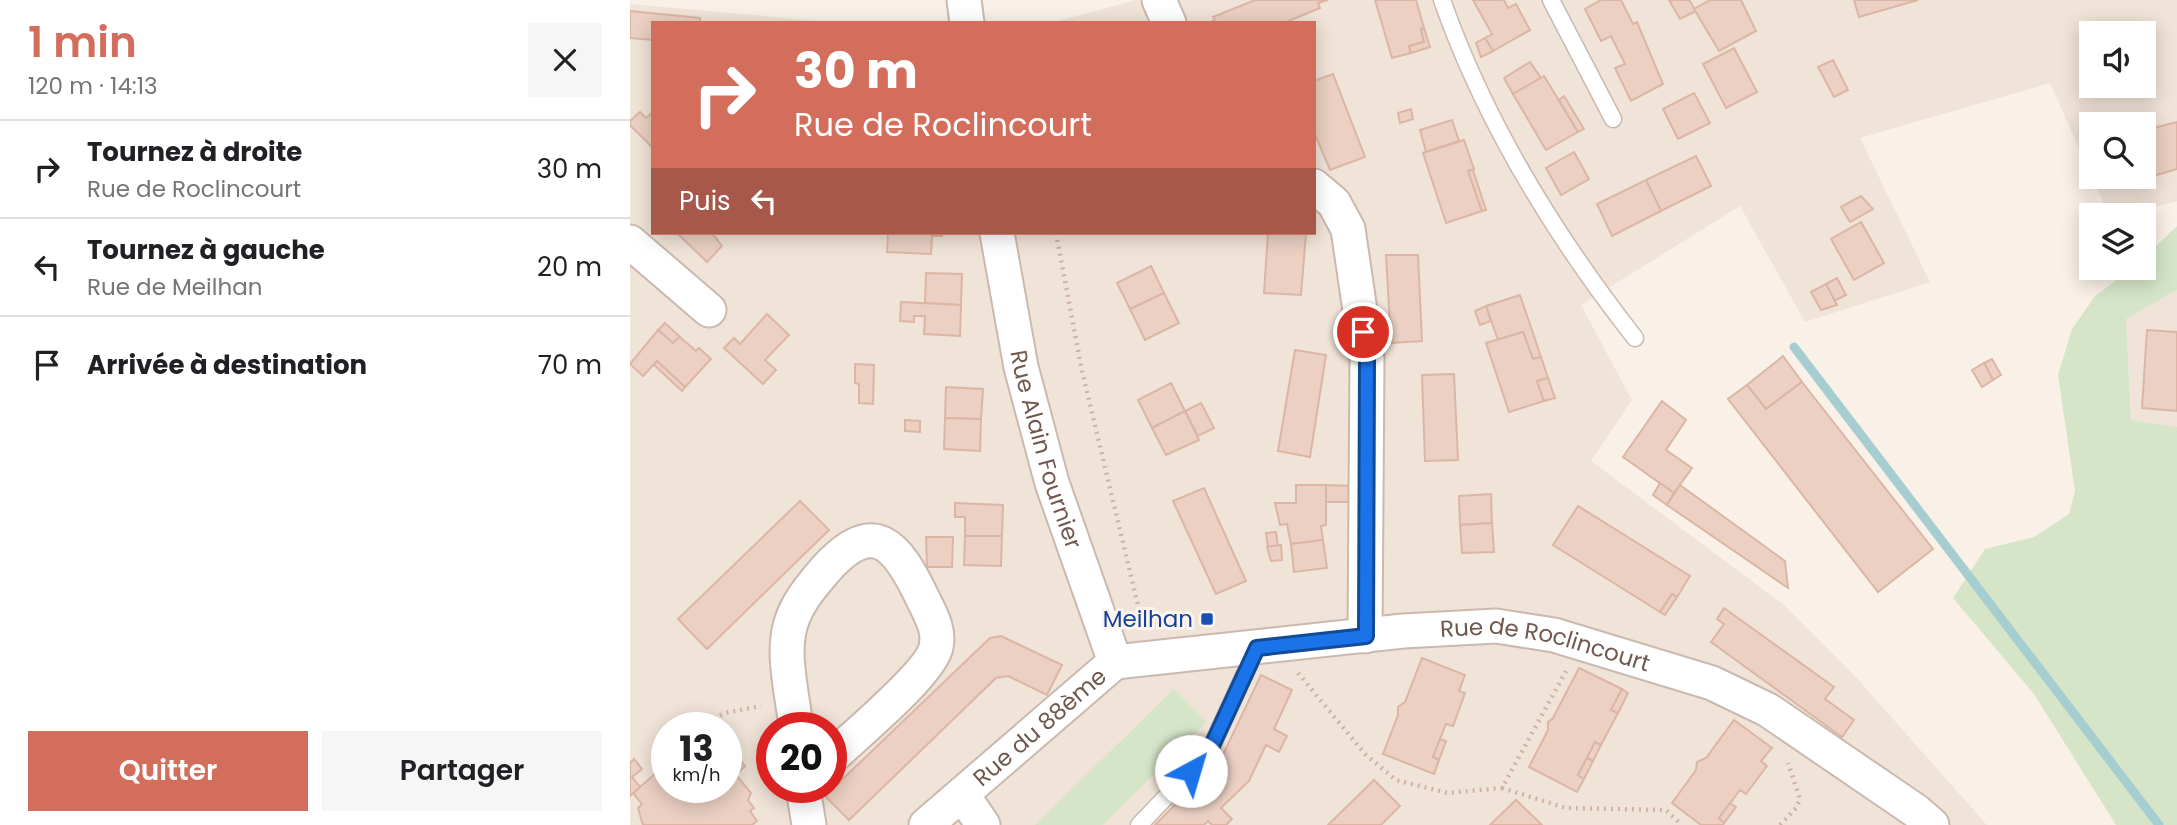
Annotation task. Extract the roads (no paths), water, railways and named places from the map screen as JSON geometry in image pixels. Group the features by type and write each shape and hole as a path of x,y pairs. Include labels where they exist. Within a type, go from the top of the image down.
{"street":[{"path":"964,0 967,21"},
{"path":"1159,0 1168,21"},
{"path":"1316,188 1334,203 1348,229 1367,358 1366,636"},
{"name":"Rue Alain Fournier","path":"997,235 1021,367 1052,483 1115,662"},
{"path":"630,242 709,310"},
{"path":"795,712 788,654 790,625 801,597 842,551 859,542 878,541 895,549 906,563 936,627 936,649 924,670 847,743"},
{"name":"Rue de Roclincourt","path":"1115,662 1366,636 1496,626 1554,635 1712,683 1768,710 1916,811 1932,825"},
{"name":"Rue du 88ème","path":"983,825 961,794 1115,662"},
{"path":"926,825 961,794"},
{"path":"805,803 809,825"}],"lane":[{"path":"1442,0 1473,83 1490,114 1585,274 1635,338"},
{"path":"1551,0 1613,119"},
{"path":"1139,825 1209,752 1266,646"}],"waterway":[{"path":"1794,347 2159,825"}],"place":[{"name":"Meilhan","path":"1207,619"}]}
